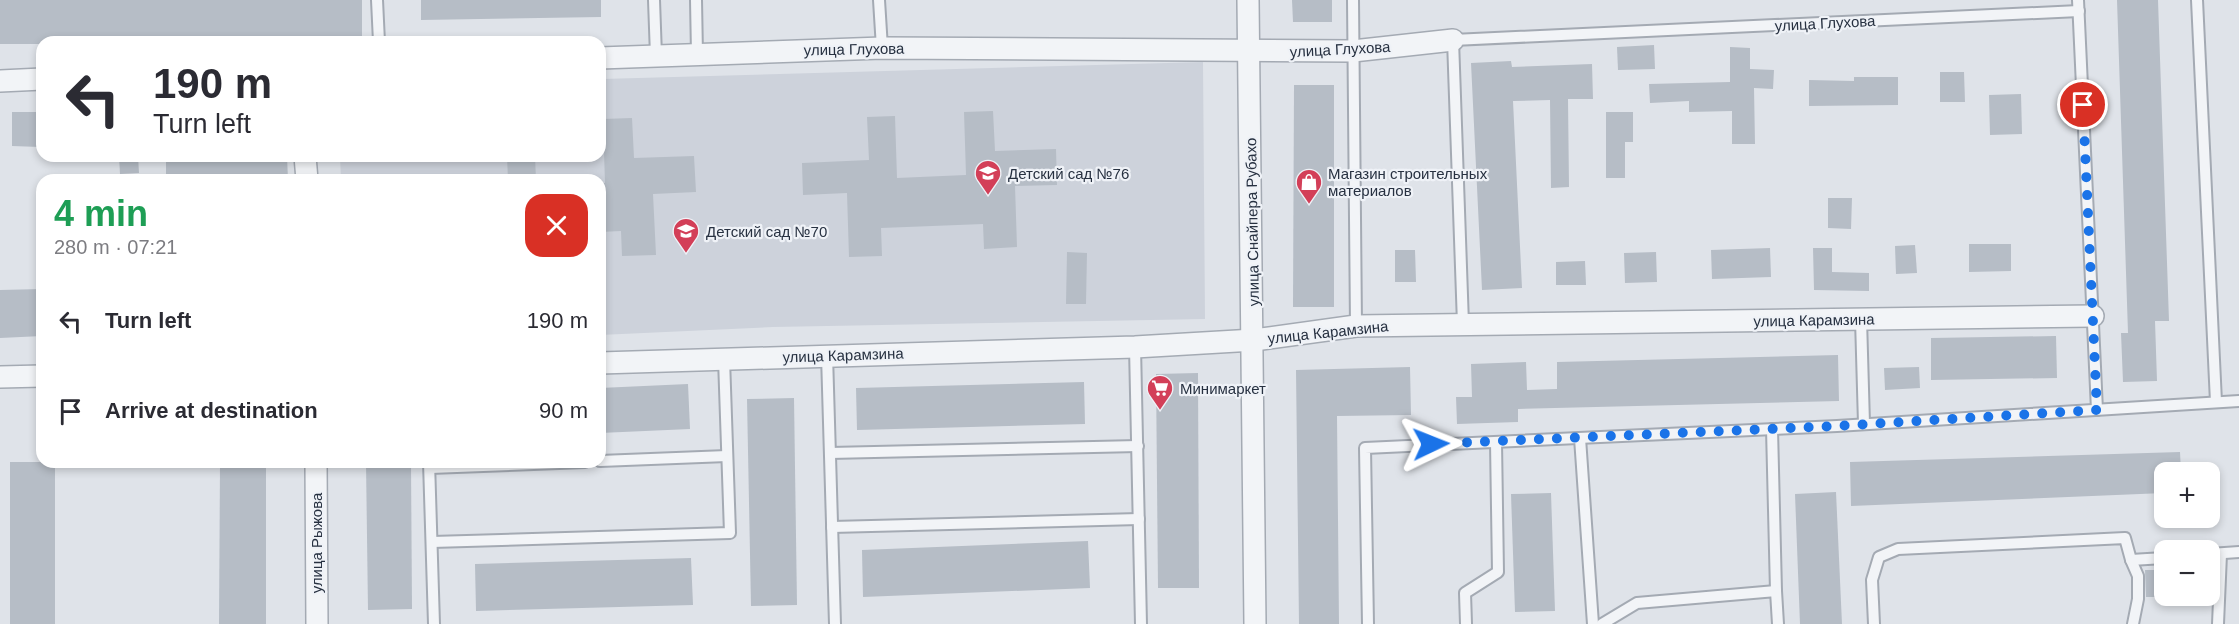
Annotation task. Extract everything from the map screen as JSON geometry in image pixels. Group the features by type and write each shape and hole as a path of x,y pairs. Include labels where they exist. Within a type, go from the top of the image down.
{"street":[{"name":"улица Снайпера Рубахо","path":"1248,0 1256,624"},
{"name":"улица Глухова","path":"606,58 882,48 1210,48 1249,52 1353,51 1453,40"},
{"path":"0,81 36,79"},
{"name":"улица Карамзина","path":"606,363 1135,347 1254,340 1356,326 2093,316"},
{"path":"0,377 36,376"},
{"name":"улица Рыжова","path":"316,468 316,624"}],"lane":[{"path":"377,0 379,36"},
{"path":"654,0 656,56"},
{"path":"696,0 697,54"},
{"path":"879,0 882,48"},
{"path":"1353,0 1356,326"},
{"path":"2197,0 2216,402"},
{"path":"2079,6 2097,410"},
{"name":"улица Глухова","path":"1453,40 2079,6"},
{"path":"1453,40 1462,324"},
{"path":"1862,319 1864,424"},
{"path":"1135,347 1141,624"},
{"path":"827,356 835,624"},
{"path":"432,542 730,533 724,359"},
{"path":"1368,624 1365,447 1772,429 2239,401"},
{"path":"1772,429 1778,624"},
{"path":"1580,438 1593,624"},
{"path":"1466,624 1465,593 1498,572 1496,441"},
{"path":"830,453 1138,446"},
{"path":"606,461 727,456"},
{"path":"430,468 434,624"},
{"path":"832,527 1138,519"},
{"path":"1874,624 1872,580 1879,557 1898,549 2125,538 2138,576 2138,599 2133,624"},
{"path":"2220,554 2239,552"},
{"path":"2131,560 2154,559"},
{"path":"1602,624 1637,603 1776,591"},
{"path":"2217,606 2218,624"}],"shaded area":[{"name":"Детский сад №76","path":"1203,62 1205,319 773,327 606,335 606,174 341,174 340,162 606,162 606,79"}],"building":[{"path":"0,0 362,0 362,36 36,36 36,44 0,44"},
{"path":"421,0 601,0 601,17 421,20"},
{"path":"1292,0 1332,0 1332,22 1293,22"},
{"path":"2117,0 2158,0 2169,321 2155,321 2157,381 2123,382 2121,333 2128,333"},
{"path":"1654,45 1655,69 1618,70 1617,47"},
{"path":"1730,47 1750,48 1750,69 1774,70 1773,89 1754,88 1755,144 1732,144 1732,111 1689,112 1689,101 1650,103 1649,84 1730,82"},
{"path":"1511,61 1512,67 1592,64 1593,99 1568,99 1569,187 1551,188 1550,100 1513,101 1522,288 1482,290 1471,63"},
{"path":"1940,72 1964,72 1965,102 1940,102"},
{"path":"1854,77 1898,77 1898,105 1809,106 1809,80 1854,81"},
{"path":"1294,85 1334,85 1334,307 1293,307"},
{"path":"2021,94 2022,134 1990,135 1989,95"},
{"path":"993,111 995,151 1056,149 1057,185 1015,186 1017,247 984,249 983,224 881,228 882,256 849,257 847,193 803,195 802,163 869,160 867,117 895,116 897,178 966,175 964,112"},
{"path":"12,112 36,112 36,147 12,146"},
{"path":"1606,112 1633,112 1633,142 1625,142 1625,178 1606,178"},
{"path":"632,118 634,158 694,156 696,192 653,194 656,255 622,256 621,231 606,232 606,119"},
{"path":"119,162 138,162 139,173 120,174"},
{"path":"166,162 287,162 288,174 166,174"},
{"path":"507,162 535,162 536,174 508,174"},
{"path":"1828,198 1852,198 1851,229 1828,228"},
{"path":"1969,244 2011,244 2011,271 1969,272"},
{"path":"1915,245 1917,273 1896,274 1895,246"},
{"path":"1770,248 1771,277 1712,279 1711,250"},
{"path":"1813,248 1832,248 1832,272 1869,273 1869,291 1814,290"},
{"path":"1395,250 1415,250 1416,282 1395,282"},
{"path":"1067,252 1087,253 1086,304 1066,304"},
{"path":"1656,252 1657,282 1625,283 1624,253"},
{"path":"1585,261 1586,285 1556,285 1556,262"},
{"path":"36,289 36,336 0,338 0,290"},
{"path":"2056,336 2057,378 1931,380 1931,338"},
{"path":"1838,355 1839,401 1518,409 1518,422 1457,424 1456,397 1472,397 1471,364 1526,362 1527,390 1557,389 1557,362"},
{"path":"1410,367 1411,415 1337,416 1339,624 1299,624 1296,370"},
{"path":"1919,367 1920,388 1885,390 1884,368"},
{"path":"1198,373 1199,588 1158,588 1156,374"},
{"path":"1084,382 1085,424 857,430 856,388"},
{"path":"688,384 690,429 606,433 606,388"},
{"path":"794,398 797,605 751,606 747,399"},
{"path":"2180,452 2180,462 2154,462 2154,493 1851,506 1850,462"},
{"path":"10,462 36,462 36,468 55,468 55,624 10,624"},
{"path":"220,468 266,468 266,624 219,624"},
{"path":"366,468 411,468 412,609 368,610"},
{"path":"1836,492 1842,624 1800,624 1795,494"},
{"path":"1551,493 1555,611 1515,612 1511,494"},
{"path":"1088,541 1090,588 863,597 862,550"},
{"path":"691,558 693,605 476,611 475,564"},
{"path":"2145,570 2154,570 2154,597 2146,597"}],"place":[{"name":"Детский сад №76","path":"988,196"},
{"name":"Магазин строительных материалов","path":"1309,205"},
{"name":"Детский сад №70","path":"686,254"},
{"name":"Минимаркет","path":"1160,411"}],"route":[{"path":"1431,444 1837,426 2097,410 2083,105"}]}
